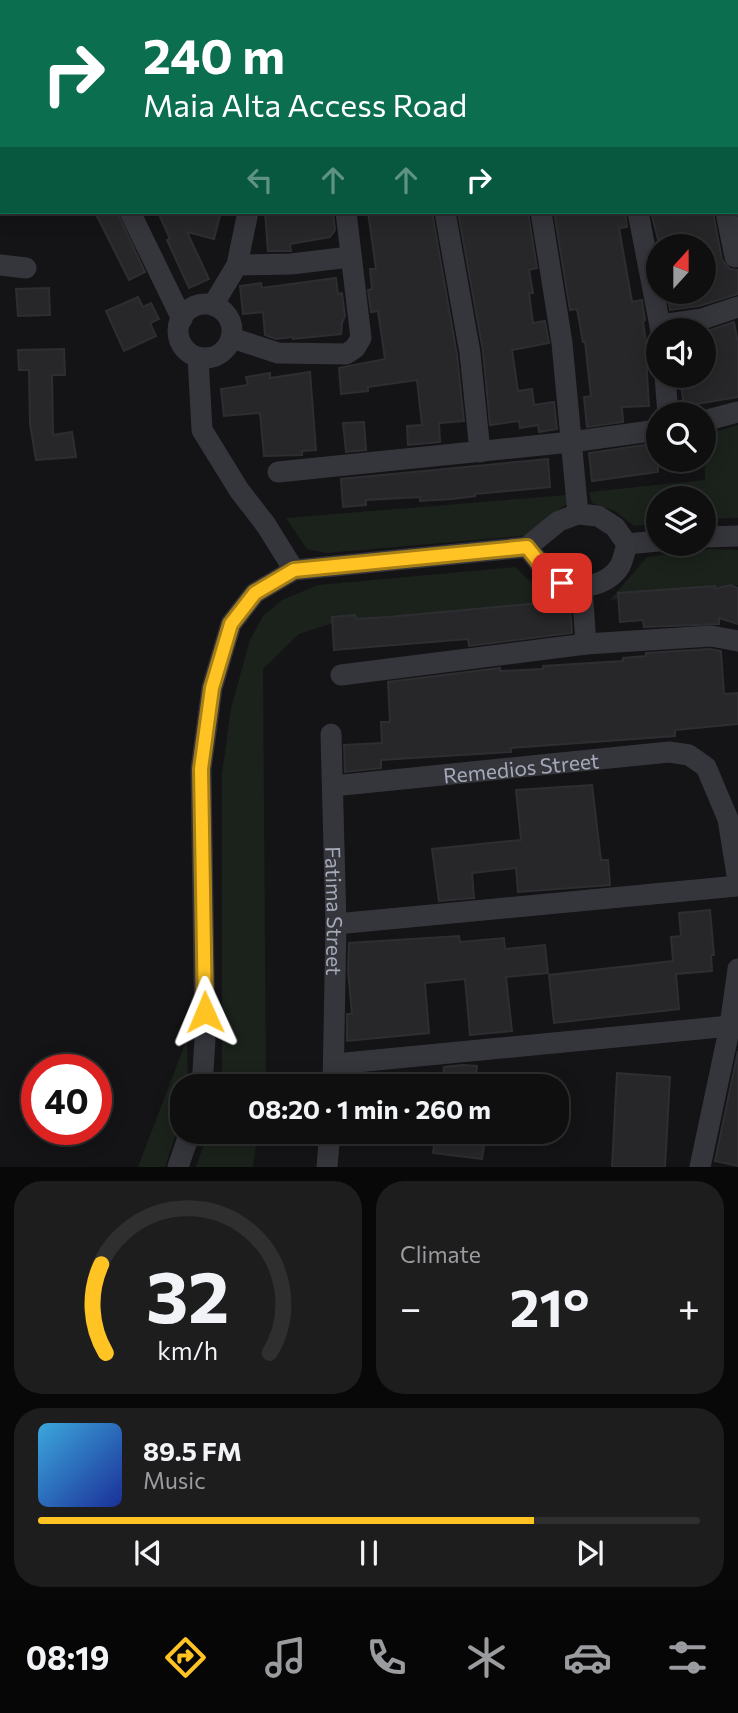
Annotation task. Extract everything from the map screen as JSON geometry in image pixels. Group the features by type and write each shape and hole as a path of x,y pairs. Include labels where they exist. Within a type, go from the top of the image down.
{"street":[{"path":"131,214 181,319"},
{"path":"213,305 237,265 247,214"},
{"path":"232,338 278,353 345,354 355,348 361,338 346,214"},
{"path":"445,214 470,352 480,452"},
{"path":"541,214 562,343 578,514"},
{"path":"638,214 659,318"},
{"path":"726,214 735,257"},
{"path":"237,265 291,264 350,257"},
{"path":"0,265 26,268"},
{"path":"213,305 229,318 232,338 227,348 219,354 208,358 198,357 188,352 181,344 178,334 181,319 192,307 213,305"},
{"path":"705,318 738,307"},
{"path":"198,357 202,430 294,570"},
{"path":"716,418 738,412"},
{"path":"278,472 480,452 646,432"},
{"path":"203,1074 205,1040 201,769 212,688 231,624 255,593 294,570 527,547 559,521 578,514 598,516 615,527 626,544 620,566 604,582 582,596"},
{"path":"716,536 738,536"},
{"path":"626,544 646,542"},
{"path":"527,547 546,571 582,596"},
{"path":"582,596 586,644"},
{"path":"341,675 586,644 711,636 738,641"},
{"name":"Fatima Street","path":"331,734 336,924 334,1074"},
{"name":"Remedios Street","path":"333,786 669,752 689,755 706,767 728,819 738,881"},
{"path":"336,924 738,886"},
{"path":"700,1167 730,1026 738,969"},
{"path":"335,1064 730,1026"},
{"path":"178,1167 186,1144"},
{"path":"327,1167 329,1144"}],"shaded area":[{"path":"738,425 738,518 716,519 716,486 647,486 705,480 705,472 716,472 716,431"},
{"path":"646,486 646,524 634,526 615,511 592,503 589,492"},
{"path":"567,495 567,504 549,516 532,535 326,553 307,549 286,518"},
{"path":"716,549 738,550 738,585 610,600 647,557 716,556"},
{"path":"515,567 529,580 570,602 336,622 299,634 263,669 266,1074 221,1074 222,774 231,708 250,640 263,616 282,600 318,585"},
{"path":"187,1039 188,1074 174,1074"},
{"path":"170,1083 170,1144 173,1144 165,1167 138,1167"},
{"path":"204,1144 256,1144 253,1167 196,1167"}],"building":[{"path":"96,214 118,214 145,272 129,280"},
{"path":"159,214 220,214 214,239 187,232 209,279 189,288 167,240 170,239"},
{"path":"265,214 333,214 335,230 330,237 290,244 291,251 268,251"},
{"path":"368,214 432,214 457,355 464,421 439,423 440,442 408,445 407,426 422,425 417,380 341,394 339,368 385,359 378,311 371,312 368,290 372,289 370,269 376,269"},
{"path":"458,214 528,214 537,268 529,270 533,293 529,293 533,323 545,321 549,343 512,350 518,391 532,389 534,405 554,402 557,429 539,432 538,425 520,428 519,421 490,425 483,351"},
{"path":"554,214 625,214 627,227 619,228 632,302 642,300 649,402 646,402 646,406 622,407 623,422 587,427 584,397 591,396 585,342 577,309 570,310"},
{"path":"652,214 713,214 722,260 730,269 738,270 738,294 716,301 716,234 657,234"},
{"path":"336,278 338,294 342,293 345,316 341,334 276,339 265,335 263,312 243,314 240,286 261,283 262,288"},
{"path":"49,288 50,315 18,316 16,289"},
{"path":"138,297 143,307 151,303 159,319 150,323 156,336 124,351 106,311"},
{"path":"669,304 706,304 699,306 670,310"},
{"path":"734,322 738,343 738,397 708,402 683,402 681,388 716,388 716,328"},
{"path":"64,349 65,375 52,375 53,435 72,432 76,457 36,460 30,424 29,370 19,370 18,350"},
{"path":"310,372 316,450 302,451 302,455 264,456 260,413 224,416 221,389 248,385 246,377 270,373 270,378"},
{"path":"364,422 366,450 346,452 343,423"},
{"path":"646,445 646,472 658,472 592,481 589,453"},
{"path":"548,459 550,487 475,494 452,499 420,501 420,497 366,500 366,505 343,507 341,479"},
{"path":"730,585 738,588 738,624 719,618 719,624 644,627 643,620 620,622 618,593 715,586 715,589"},
{"path":"550,602 551,606 570,604 572,633 469,646 468,639 334,650 332,617 389,617"},
{"path":"710,649 721,651 724,694 738,693 738,724 675,730 675,736 511,748 511,752 381,760 381,768 345,772 344,745 382,743 381,722 390,722 388,682 500,668 500,671 543,669 543,666 623,661 623,658 646,656 646,653"},
{"path":"592,785 601,860 608,860 610,885 518,892 516,868 472,873 474,898 439,901 432,849 521,840 516,790"},
{"path":"710,910 714,955 711,955 712,971 676,974 679,1009 554,1023 549,975 673,961 671,937 681,936 679,913"},
{"path":"459,936 460,942 504,938 505,949 545,945 548,973 506,977 512,1031 470,1035 465,979 425,983 429,1033 347,1041 347,1014 352,1014 348,971 349,943"},
{"path":"738,1051 738,1166 715,1161"},
{"path":"477,1066 476,1074 443,1074 444,1067"},
{"path":"617,1073 670,1077 665,1167 612,1167"},
{"path":"434,1144 484,1144 482,1159 433,1153"}],"route":[{"path":"205,1012 201,769 212,688 231,624 255,593 294,570 527,547 546,571 562,583"}]}
